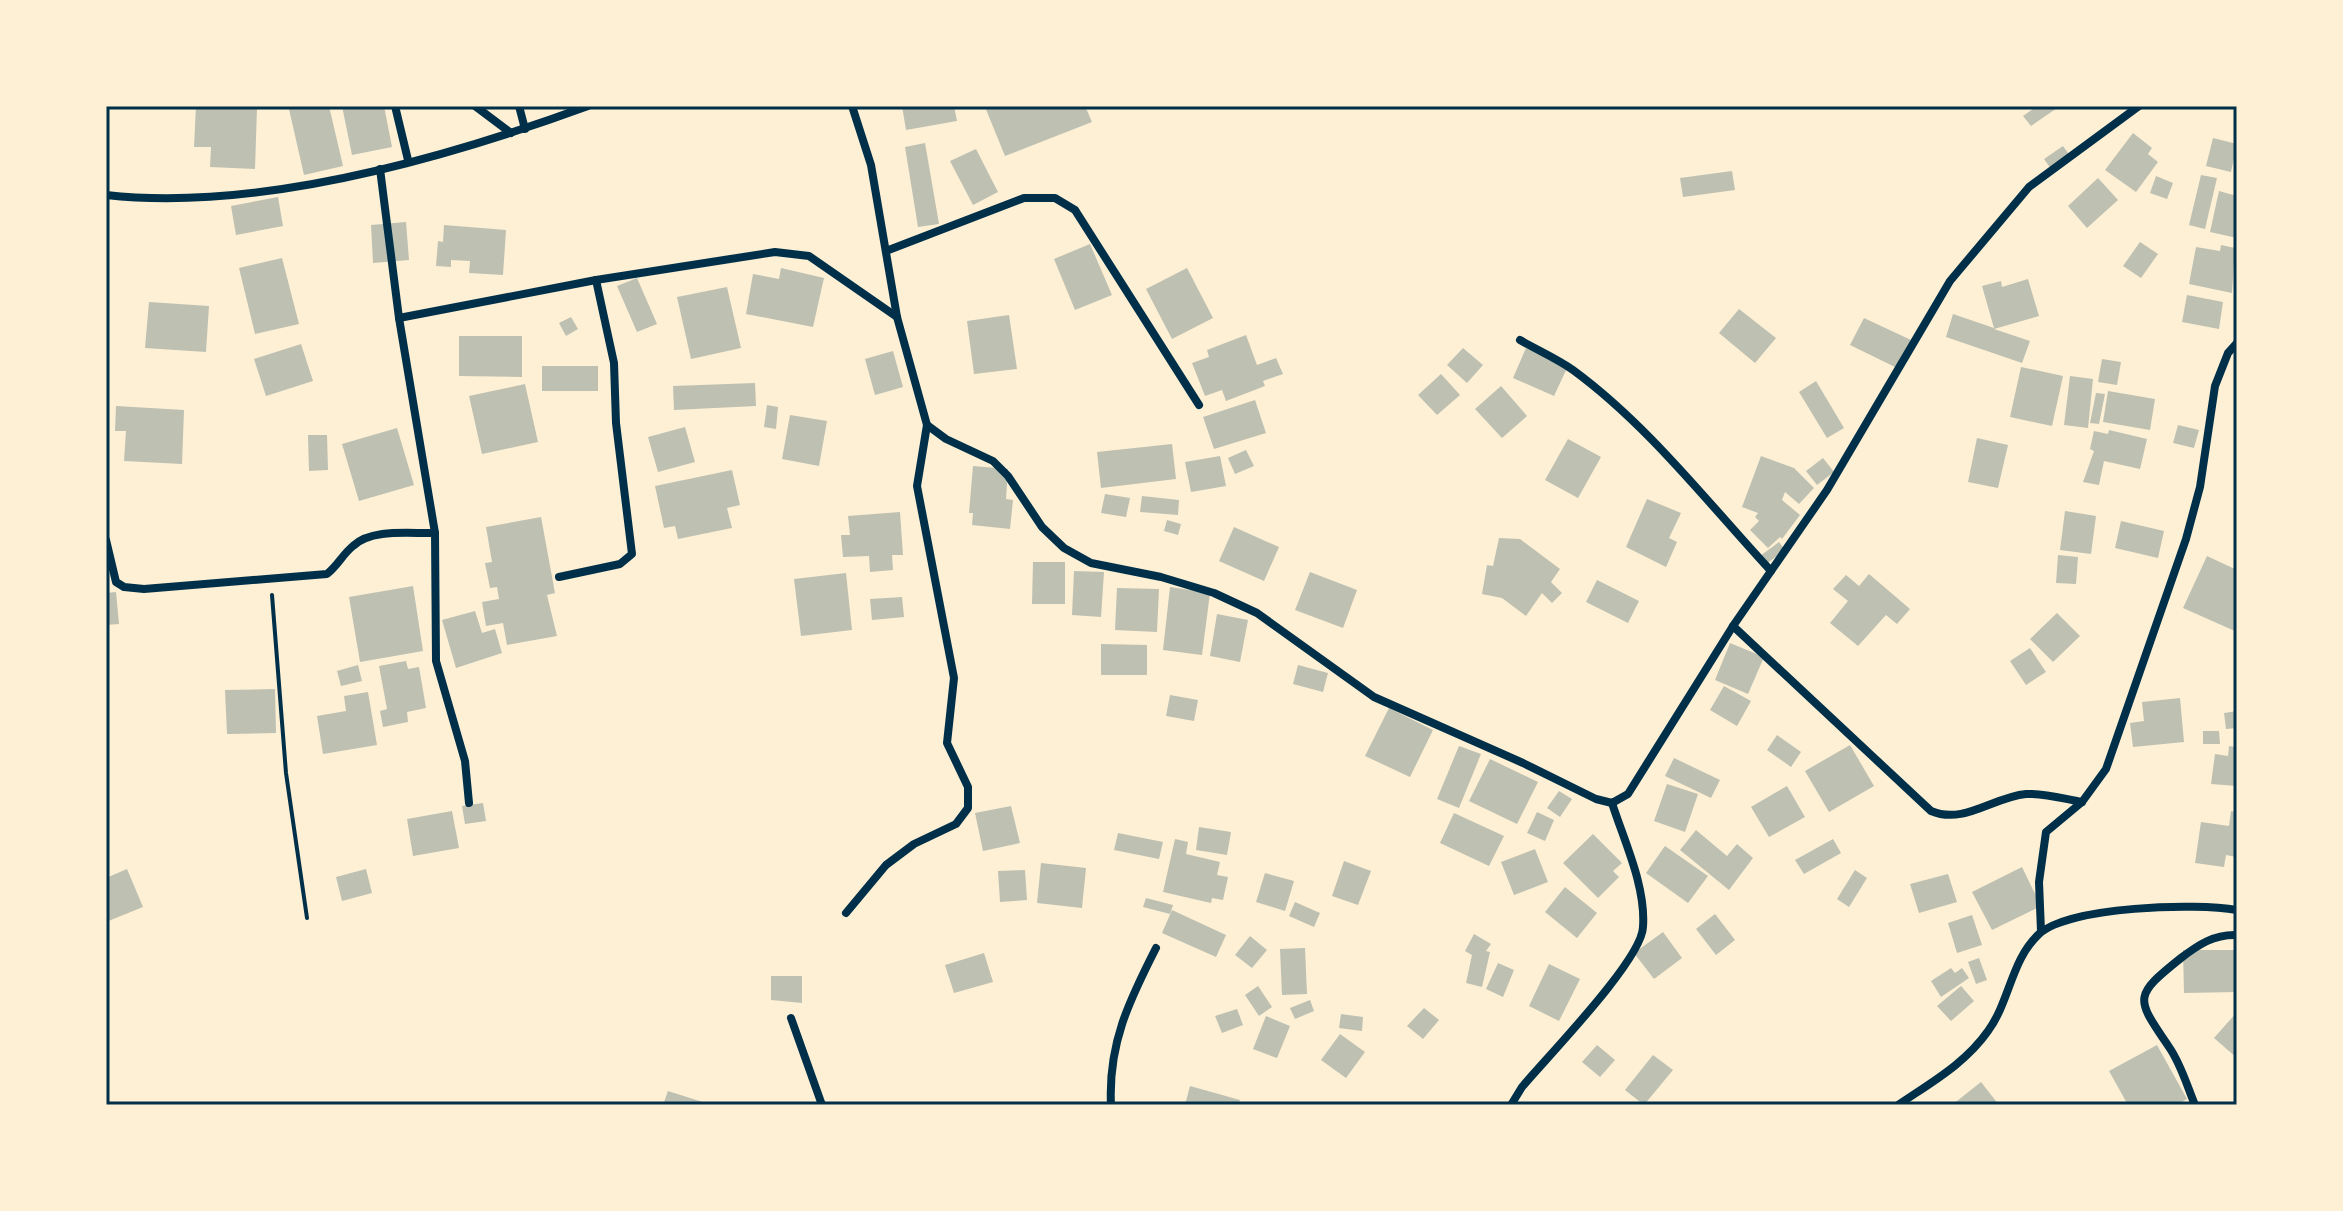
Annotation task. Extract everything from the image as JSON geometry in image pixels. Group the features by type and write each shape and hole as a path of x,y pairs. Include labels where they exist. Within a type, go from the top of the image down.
{"street":[{"path":"395,106 408,160"},
{"path":"475,106 511,133"},
{"path":"519,106 525,129"},
{"path":"106,195 146,200 226,197 380,169 525,129 588,106"},
{"path":"846,913 886,865 914,844 956,824 968,808 968,787 947,743 954,678 917,486 927,425 897,317 871,165 852,106"},
{"path":"927,425 1001,468 1042,527 1064,548 1091,563 1161,577 1214,593 1257,613 1374,697 1596,799 1612,803 1628,794 1733,626 1827,490 1950,281 2029,187 2139,106"},
{"path":"380,169 399,318 435,533 436,661 465,761 469,803"},
{"path":"886,251 1024,198 1055,198 1075,210 1199,405"},
{"path":"399,318 596,280 775,252 809,256 897,317"},
{"path":"559,577 620,564 632,554 634,541 616,423 614,363 596,280"},
{"path":"1520,340 1570,369 1605,395 1649,438 1771,571"},
{"path":"2041,931 2039,882 2046,832 2082,802 2106,769 2186,539 2200,487 2215,386 2228,353 2237,343"},
{"path":"106,540 116,582 124,587 144,589 327,574 341,563 352,546 366,538 435,533"},
{"path":"1733,626 1931,811 1944,816 1957,816 2025,794 2082,802"},
{"path":"1511,1105 1522,1087 1619,974 1644,930 1642,898 1612,803"},
{"path":"1898,1105 1962,1061 1989,1030 2022,953 2041,931 2081,918 2139,906 2237,910"},
{"path":"2195,1105 2171,1050 2148,1019 2143,1001 2150,983 2203,941 2237,935"},
{"path":"1111,1105 1110,1080 1123,1014 1156,948"},
{"path":"791,1018 822,1105"}],"path":[{"path":"270,580 286,773 307,918"}],"building":[{"path":"196,106 257,108 255,169 210,167 211,147 194,147"},
{"path":"329,106 343,166 304,175 289,109"},
{"path":"342,106 384,106 392,147 352,155"},
{"path":"902,106 954,106 957,121 906,130"},
{"path":"1085,106 1092,122 1005,156 985,107"},
{"path":"2037,106 2060,106 2031,126 2023,116"},
{"path":"2133,133 2152,148 2148,154 2158,162 2136,192 2105,170"},
{"path":"2213,138 2237,144 2231,172 2206,166"},
{"path":"925,143 939,224 918,227 905,147"},
{"path":"2063,146 2070,156 2051,169 2044,159"},
{"path":"976,149 998,192 973,205 950,161"},
{"path":"1732,171 1735,190 1683,197 1680,178"},
{"path":"2201,175 2217,178 2205,229 2189,225"},
{"path":"2156,176 2173,183 2167,199 2150,193"},
{"path":"2098,178 2118,200 2087,228 2068,206"},
{"path":"2219,191 2237,196 2237,238 2210,232"},
{"path":"278,197 283,226 236,235 231,206"},
{"path":"406,222 409,260 373,263 371,225"},
{"path":"444,225 506,230 503,275 469,273 470,261 451,260 451,267 436,266 438,241 443,242"},
{"path":"2140,242 2158,254 2141,278 2123,266"},
{"path":"1090,244 1112,295 1075,310 1054,259"},
{"path":"2221,245 2235,248 2232,293 2189,284 2196,247 2220,251"},
{"path":"282,258 299,324 255,334 239,268"},
{"path":"781,268 824,278 813,327 746,314 753,274 779,279"},
{"path":"1187,268 1213,318 1172,339 1146,289"},
{"path":"637,278 657,324 637,332 617,286"},
{"path":"2028,279 2039,316 1994,329 2030,341 2022,363 1946,337 1953,314 1994,328 1982,286 2001,281 2002,287"},
{"path":"727,287 741,348 691,359 677,297"},
{"path":"2187,295 2223,302 2219,329 2182,322"},
{"path":"149,302 209,306 206,352 145,348"},
{"path":"1739,309 1776,338 1755,363 1719,333"},
{"path":"1009,315 1017,369 974,374 967,321"},
{"path":"571,317 578,329 566,336 559,323"},
{"path":"1864,318 1911,340 1897,368 1850,345"},
{"path":"1246,335 1257,365 1276,358 1283,374 1263,381 1265,386 1226,401 1222,390 1205,396 1192,363 1209,357 1207,350"},
{"path":"459,336 522,336 522,377 459,376"},
{"path":"301,344 313,381 266,396 254,359"},
{"path":"1463,348 1483,365 1467,383 1447,365"},
{"path":"1526,348 1568,366 1554,396 1513,378"},
{"path":"893,351 903,387 875,395 865,359"},
{"path":"2102,359 2121,362 2117,385 2098,382"},
{"path":"542,366 598,366 598,391 542,391"},
{"path":"2021,367 2063,376 2052,426 2010,417"},
{"path":"1441,374 1460,395 1437,415 1418,395"},
{"path":"2070,376 2093,379 2088,428 2064,425"},
{"path":"1816,381 1844,428 1827,438 1799,392"},
{"path":"755,383 756,406 674,410 673,386"},
{"path":"525,384 538,442 482,454 469,396"},
{"path":"1501,386 1527,416 1502,438 1475,409"},
{"path":"2108,391 2155,399 2150,430 2103,422"},
{"path":"2096,393 2105,394 2099,424 2090,423"},
{"path":"1255,400 1266,433 1214,449 1203,417"},
{"path":"767,405 778,407 776,429 764,427"},
{"path":"116,406 184,410 182,464 124,461 126,431 115,431"},
{"path":"790,415 827,421 819,466 782,459"},
{"path":"2178,425 2199,430 2194,448 2173,443"},
{"path":"685,427 695,462 658,472 648,437"},
{"path":"397,428 414,485 359,501 342,444"},
{"path":"2109,430 2147,439 2140,469 2104,461 2099,485 2083,482 2094,451 2090,449 2094,431 2108,434"},
{"path":"308,435 327,435 328,470 309,471"},
{"path":"1977,438 2008,445 1998,488 1968,482"},
{"path":"1568,439 1601,457 1578,498 1545,480"},
{"path":"1172,444 1176,479 1101,488 1097,452"},
{"path":"1246,450 1254,466 1235,474 1228,458"},
{"path":"1220,456 1226,486 1191,492 1185,462"},
{"path":"1761,456 1794,468 1814,488 1799,504 1785,492 1782,500 1800,515 1782,539 1780,537 1768,548 1750,530 1759,521 1755,517 1758,513 1742,507"},
{"path":"1823,458 1834,472 1817,485 1806,471"},
{"path":"973,466 1008,469 1006,499 1013,500 1010,529 972,525 973,513 969,513"},
{"path":"732,470 740,505 727,508 732,528 678,539 675,526 664,528 655,486"},
{"path":"1105,494 1130,498 1126,517 1101,513"},
{"path":"1142,496 1179,500 1178,515 1140,512"},
{"path":"1647,499 1681,513 1669,538 1677,542 1666,567 1626,547"},
{"path":"2065,511 2096,516 2091,554 2060,550"},
{"path":"900,512 903,555 892,555 893,570 870,572 869,556 843,557 841,535 850,535 848,516"},
{"path":"541,517 555,593 547,595 557,636 507,645 503,623 486,626 482,602 499,599 497,587 490,588 485,563 492,562 486,527"},
{"path":"1167,520 1181,524 1178,535 1164,531"},
{"path":"2121,521 2164,531 2158,558 2115,548"},
{"path":"1234,527 1279,547 1264,581 1219,561"},
{"path":"1499,538 1520,539 1560,569 1551,582 1562,593 1552,603 1542,593 1526,616 1502,598 1482,594 1487,565 1493,566"},
{"path":"1779,542 1785,550 1762,567 1756,559"},
{"path":"2058,555 2078,557 2076,584 2056,583"},
{"path":"2207,556 2237,570 2237,632 2183,608"},
{"path":"1033,562 1065,562 1065,604 1032,604"},
{"path":"1074,571 1104,572 1101,617 1072,615"},
{"path":"1310,572 1357,590 1343,628 1295,610"},
{"path":"846,573 852,630 801,636 794,579"},
{"path":"1869,574 1910,609 1897,624 1886,615 1858,646 1830,623 1848,601 1833,589 1846,575 1859,586"},
{"path":"1597,580 1639,601 1628,623 1586,602"},
{"path":"413,586 423,651 360,662 349,597"},
{"path":"1170,587 1210,593 1202,655 1163,650"},
{"path":"1117,588 1159,589 1157,632 1115,630"},
{"path":"116,592 119,624 106,625 106,593"},
{"path":"902,597 904,617 872,620 870,599"},
{"path":"475,611 482,633 495,629 502,653 456,668 442,620"},
{"path":"2057,613 2080,636 2053,662 2030,639"},
{"path":"1217,614 1248,620 1240,662 1210,656"},
{"path":"1730,643 1764,657 1748,694 1715,680"},
{"path":"1101,644 1147,645 1147,675 1101,675"},
{"path":"2030,648 2046,672 2026,685 2010,661"},
{"path":"406,661 408,669 419,667 426,708 407,712 408,722 383,727 380,711 387,709 379,666"},
{"path":"358,665 362,681 341,686 337,671"},
{"path":"1298,665 1328,673 1323,692 1293,684"},
{"path":"1724,686 1751,701 1737,726 1710,710"},
{"path":"275,689 276,733 227,734 225,690"},
{"path":"368,692 377,745 323,754 317,716 346,711 344,696"},
{"path":"1170,695 1198,700 1194,721 1166,716"},
{"path":"2180,698 2184,742 2133,747 2130,723 2144,721 2142,702"},
{"path":"1389,708 1433,730 1410,777 1365,756"},
{"path":"2237,711 2237,728 2226,729 2224,713"},
{"path":"2203,731 2219,731 2220,744 2203,744"},
{"path":"1777,735 1801,752 1791,767 1767,750"},
{"path":"1850,745 1874,786 1829,812 1805,771"},
{"path":"1459,746 1481,754 1459,808 1437,799"},
{"path":"2229,746 2237,747 2237,786 2211,784 2215,754 2228,756"},
{"path":"1674,758 1720,780 1711,798 1665,776"},
{"path":"1490,759 1538,782 1517,824 1469,801"},
{"path":"1667,784 1698,794 1685,832 1654,821"},
{"path":"1787,786 1805,817 1769,837 1751,807"},
{"path":"1559,791 1572,799 1560,817 1547,808"},
{"path":"483,803 486,821 465,824 462,806"},
{"path":"1011,806 1020,843 983,851 975,813"},
{"path":"452,811 459,848 413,856 407,819"},
{"path":"2231,811 2237,812 2237,857 2226,855 2224,867 2195,863 2201,822 2229,826"},
{"path":"1537,812 1554,820 1545,841 1527,833"},
{"path":"1454,813 1504,836 1489,866 1440,843"},
{"path":"1199,827 1231,832 1227,855 1196,850"},
{"path":"1696,830 1727,856 1737,844 1753,858 1729,890 1680,850"},
{"path":"1118,833 1163,842 1159,859 1114,850"},
{"path":"1593,834 1622,863 1613,871 1619,877 1598,898 1563,863"},
{"path":"1175,839 1188,842 1186,854 1220,862 1217,875 1228,877 1223,900 1212,898 1211,903 1163,892"},
{"path":"1833,839 1841,853 1804,874 1795,860"},
{"path":"1665,846 1708,876 1688,903 1646,873"},
{"path":"1535,849 1548,882 1514,895 1501,862"},
{"path":"1344,861 1371,871 1358,905 1332,896"},
{"path":"1041,863 1086,868 1082,908 1037,903"},
{"path":"2022,867 2041,906 1992,930 1972,892"},
{"path":"127,869 143,907 106,922 106,878"},
{"path":"366,869 372,893 342,901 336,877"},
{"path":"1025,870 1027,900 1000,902 998,871"},
{"path":"1855,870 1867,878 1849,907 1837,899"},
{"path":"1265,873 1294,881 1285,911 1256,902"},
{"path":"1948,874 1957,902 1919,913 1910,884"},
{"path":"1565,887 1597,913 1577,938 1545,912"},
{"path":"1146,898 1173,905 1170,914 1143,907"},
{"path":"1295,902 1320,913 1314,927 1289,916"},
{"path":"1172,910 1226,935 1216,957 1162,933"},
{"path":"1715,914 1735,940 1716,955 1696,929"},
{"path":"1972,915 1982,945 1957,953 1948,923"},
{"path":"1663,932 1682,958 1654,979 1634,953"},
{"path":"1474,934 1491,944 1486,951 1490,952 1482,987 1466,983 1472,955 1465,951"},
{"path":"1250,936 1267,950 1252,968 1235,955"},
{"path":"1305,948 1307,994 1282,995 1280,949"},
{"path":"2183,950 2237,950 2237,992 2184,993"},
{"path":"984,953 993,982 954,993 945,965"},
{"path":"1979,958 1987,980 1976,984 1968,962"},
{"path":"1498,963 1514,970 1503,997 1486,989"},
{"path":"1549,964 1580,979 1559,1021 1529,1006"},
{"path":"1951,968 1955,973 1962,968 1969,978 1941,997 1931,981"},
{"path":"771,976 802,976 802,1003 771,1000"},
{"path":"1258,986 1272,1007 1259,1016 1245,995"},
{"path":"1961,986 1974,1001 1951,1021 1937,1006"},
{"path":"1310,1000 1314,1011 1295,1019 1290,1008"},
{"path":"1424,1008 1439,1020 1423,1039 1407,1026"},
{"path":"1237,1009 1243,1025 1222,1033 1215,1016"},
{"path":"2237,1012 2237,1058 2214,1038"},
{"path":"1341,1014 1363,1017 1362,1031 1339,1028"},
{"path":"1266,1016 1290,1026 1277,1058 1253,1049"},
{"path":"1340,1034 1365,1052 1346,1078 1321,1060"},
{"path":"1597,1045 1615,1060 1600,1077 1582,1062"},
{"path":"2157,1045 2187,1099 2176,1105 2128,1105 2109,1071"},
{"path":"1653,1055 1673,1070 1644,1105 1625,1090"},
{"path":"1981,1082 1999,1105 1952,1105"},
{"path":"1190,1086 1240,1100 1238,1105 1185,1105"},
{"path":"668,1091 709,1104 663,1105"}]}
